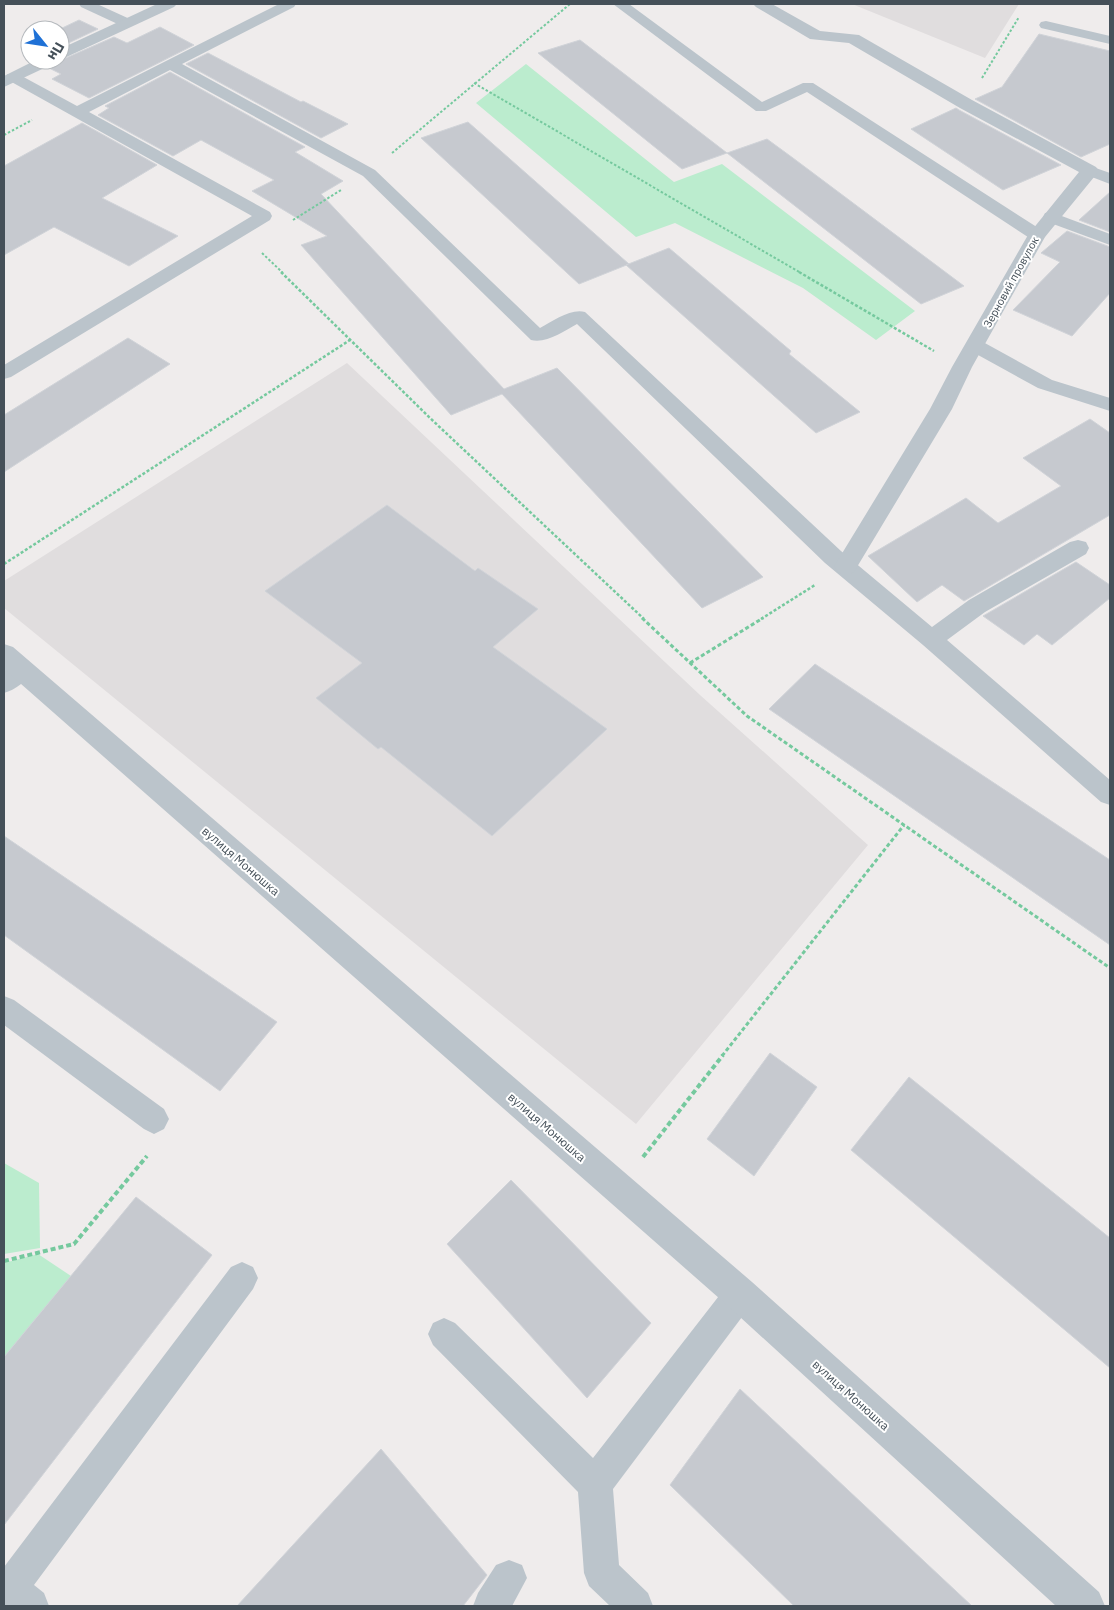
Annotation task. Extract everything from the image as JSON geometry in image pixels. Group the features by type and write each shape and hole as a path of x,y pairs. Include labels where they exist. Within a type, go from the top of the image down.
{"street":[{"path":"70,50 169,4"},
{"path":"761,4 816,36 853,38 966,104 1090,171"},
{"path":"8,80 29,70"},
{"name":"Зерновий провулок","path":"846,566 941,409 962,367 976,346 1037,235 1090,171"},
{"name":"вулиця Монюшка","path":"10,669 740,1294 1085,1606"}],"lane":[{"path":"86,4 126,23"},
{"path":"77,112 289,4"},
{"path":"620,4 761,108 808,86 1037,235"},
{"path":"1046,25 1110,40"},
{"path":"170,64 369,173 538,336 579,316 833,557 931,639 1110,795"},
{"path":"4,373 264,216 77,112 8,80"},
{"path":"1090,171 1110,178"},
{"path":"1051,218 1110,240"},
{"path":"976,346 1045,384 1110,405"},
{"path":"931,639 977,606 1078,548"},
{"path":"4,1009 154,1119"},
{"path":"15,1596 242,1278"},
{"path":"595,1484 740,1294"},
{"path":"444,1334 595,1484 602,1573 635,1606"}],"path":[{"path":"570,4 474,83 962,367"},
{"path":"966,104 1022,12"},
{"path":"260,252 430,418 747,716 1110,968"},
{"path":"4,564 350,340"},
{"path":"690,663 846,566"},
{"path":"642,1158 904,825"},
{"path":"4,1261 74,1244 169,1129 154,1119"}],"shaded area":[{"path":"852,4 1019,4 985,58"},
{"path":"347,363 700,695 868,845 636,1124 4,608 4,581"}],"green space":[{"path":"526,64 674,182 722,164 915,311 876,340 803,288 675,223 636,237 476,103"},
{"path":"4,1163 39,1183 40,1248 4,1254"},
{"path":"38,1254 71,1276 4,1357 4,1263"}],"building":[{"path":"79,20 98,29 70,42 70,24"},
{"path":"160,27 194,45 89,98 52,79 61,74 53,70 70,70 70,56 114,37 127,43"},
{"path":"1039,34 1110,51 1110,144 1081,157 975,99 1002,87"},
{"path":"580,40 727,153 682,169 538,53"},
{"path":"208,53 301,102 303,101 348,124 321,138 186,64"},
{"path":"170,72 305,147 295,152 343,181 321,194 504,389 557,368 763,577 702,608 502,394 451,415 301,245 327,236 252,191 274,180 201,140 173,156 98,115 109,108 105,106"},
{"path":"956,108 1061,165 1003,190 911,129"},
{"path":"468,122 629,264 579,284 421,138"},
{"path":"82,123 157,165 102,198 178,236 129,266 54,227 4,255 4,166"},
{"path":"767,139 964,286 921,304 727,153"},
{"path":"1110,192 1110,232 1079,220"},
{"path":"1067,231 1110,247 1110,293 1072,336 1013,310 1060,262 1041,253"},
{"path":"669,248 791,351 789,354 860,412 816,433 626,265"},
{"path":"128,338 170,364 4,472 4,415"},
{"path":"1090,419 1110,433 1110,515 964,601 942,585 917,602 868,556 966,498 998,523 1061,486 1023,458"},
{"path":"387,505 475,571 478,568 538,609 493,647 607,729 492,836 381,747 378,749 316,698 362,663 265,591"},
{"path":"1076,562 1110,585 1110,598 1052,645 1037,634 1024,645 983,616"},
{"path":"815,664 1110,860 1110,945 769,709"},
{"path":"4,836 277,1022 220,1091 4,935"},
{"path":"770,1053 817,1087 754,1176 707,1139"},
{"path":"909,1077 1110,1238 1110,1368 851,1150"},
{"path":"511,1180 651,1323 587,1398 447,1244"},
{"path":"136,1197 212,1255 4,1525 4,1357"},
{"path":"740,1389 972,1606 794,1606 670,1485"},
{"path":"381,1449 487,1575 463,1606 237,1606"}]}
